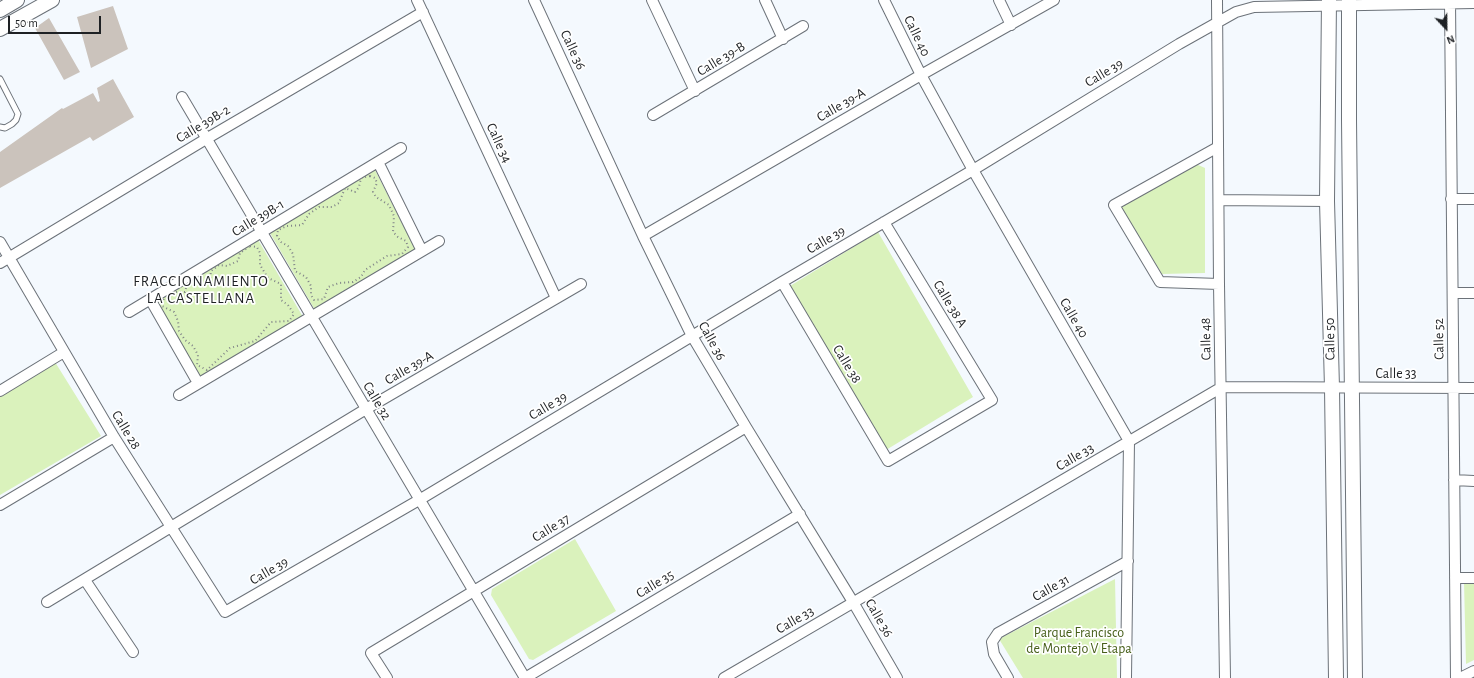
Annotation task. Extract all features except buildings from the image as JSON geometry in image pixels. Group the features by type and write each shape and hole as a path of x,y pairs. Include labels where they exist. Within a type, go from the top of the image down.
{"main road":[{"path":"0,10 17,0"},
{"path":"0,29 52,0"},
{"name":"Calle 50","path":"1329,3 1327,200 1332,388 1336,678"},
{"name":"Calle 50","path":"1349,3 1355,678"}],"street":[{"name":"Calle 34","path":"417,0 556,298"},
{"name":"Calle 36","path":"534,0 643,236 692,336 853,602 897,678"},
{"path":"652,0 695,91"},
{"path":"765,0 783,39"},
{"name":"Calle 40","path":"884,0 921,75 973,170 1129,441"},
{"path":"999,0 1011,25"},
{"name":"Calle 39-A","path":"643,236 1054,0"},
{"name":"Calle 48","path":"1217,0 1219,284 1222,387 1225,678"},
{"name":"Calle 39","path":"225,612 419,500 1236,12 1254,7 1329,3 1450,2 1474,4"},
{"name":"Calle 52","path":"1450,2 1456,678"},
{"name":"Calle 39B-2","path":"0,263 206,139 423,12"},
{"name":"Calle 39-B","path":"653,115 803,26"},
{"name":"Calle 32","path":"182,97 525,678"},
{"path":"1218,147 1114,205 1160,282 1219,284"},
{"name":"Calle 39B-1","path":"129,312 401,148"},
{"path":"378,162 422,251"},
{"path":"1452,199 1474,199"},
{"path":"1219,200 1327,200"},
{"name":"Calle 38 A","path":"884,222 992,400 888,460"},
{"path":"179,395 439,241"},
{"name":"Calle 28","path":"0,242 114,437 225,612"},
{"name":"Calle 38","path":"782,282 888,460"},
{"name":"Calle 39-A","path":"47,602 170,526 366,409 581,284"},
{"path":"1453,293 1474,293"},
{"path":"150,299 198,383"},
{"path":"0,390 64,352"},
{"name":"Calle 33","path":"724,678 1222,387 1474,388"},
{"name":"Calle 37","path":"387,678 371,653 746,427"},
{"path":"0,505 114,437"},
{"path":"1126,678 1129,441"},
{"path":"1454,480 1474,481"},
{"name":"Calle 35","path":"525,678 800,514"},
{"name":"Calle 31","path":"1008,678 994,654 992,642 998,633 1128,561"},
{"path":"1455,578 1474,578"},
{"path":"84,580 133,652"},
{"path":"1460,678 1474,671"}],"lane":[{"path":"0,79 18,114 16,120 12,124 5,128 0,127"}],"path":[{"path":"370,176 375,178 377,183 373,192 376,196 389,205 394,216 393,232 398,237 406,241 408,247 402,254 387,256 365,270 362,277 353,282 339,283 328,287 324,299 314,300 311,295 311,286 306,277 295,271 293,254 288,246 281,242 277,236 278,230 287,226 302,225 309,214 319,207 332,207 339,203 345,188 355,192 359,187 361,178 370,176"},
{"path":"250,246 257,248 260,253 260,265 268,278 281,284 281,300 288,305 294,314 289,321 271,322 255,341 230,348 207,370 197,365 198,355 193,346 185,340 179,331 178,321 174,312 162,306 164,298 172,292 185,292 187,284 190,281 202,283 210,280 211,271 219,265 227,266 238,262 240,253 250,246"}],"green space":[{"path":"1196,164 1205,168 1205,273 1162,274 1121,207"},
{"path":"375,170 415,249 315,310 270,233"},
{"path":"878,232 973,397 886,450 790,286"},
{"path":"257,238 303,317 200,378 155,298"},
{"path":"55,362 101,436 0,495 0,397"},
{"path":"575,539 616,611 533,660 529,659 491,595 492,589"},
{"name":"Parque Francisco de Montejo V Etapa","path":"1115,579 1117,678 1023,678 999,639"},
{"path":"1464,582 1474,582 1474,660 1466,664"}],"district":[{"name":"FRACCIONAMIENTO LA CASTELLANA","path":"201,290"}]}
